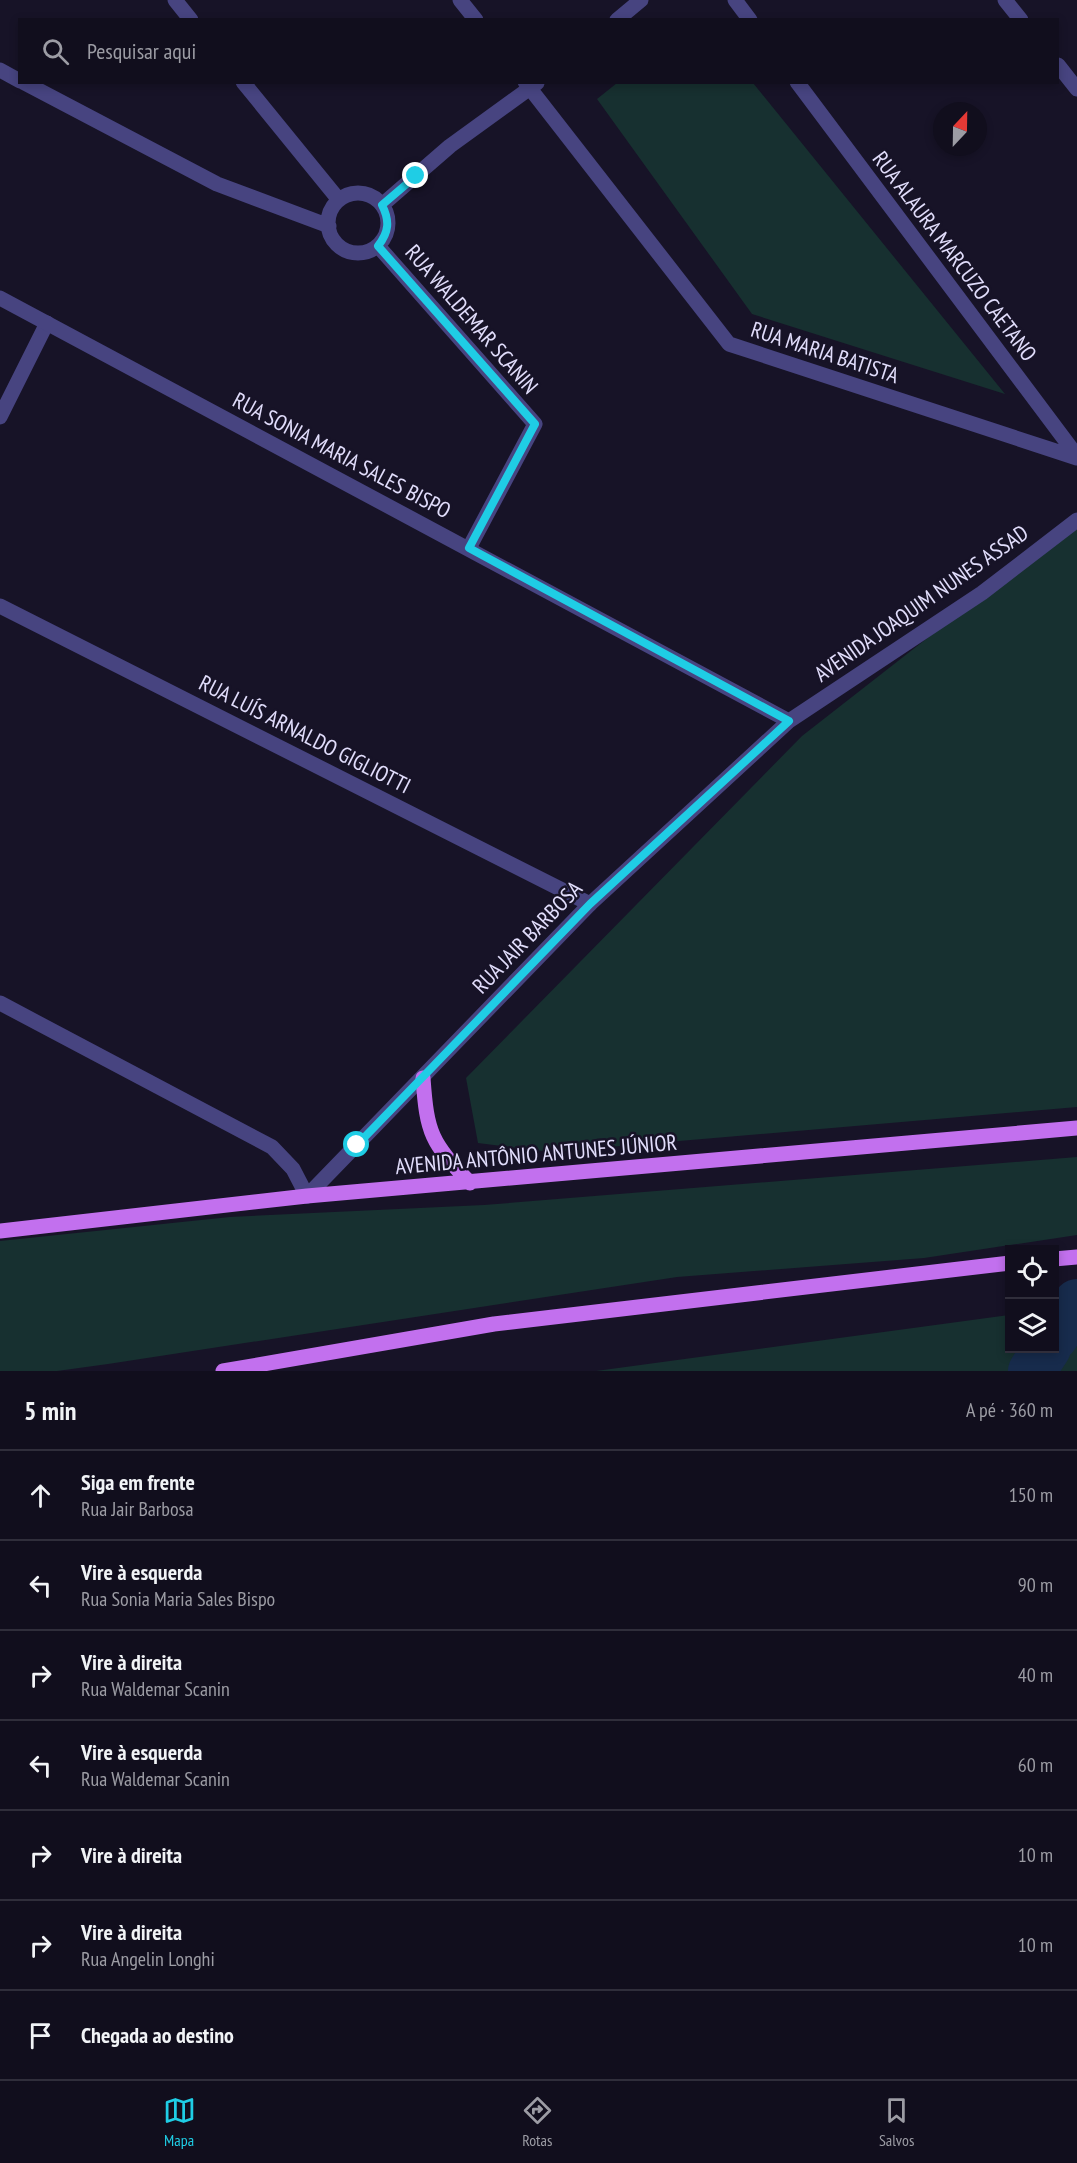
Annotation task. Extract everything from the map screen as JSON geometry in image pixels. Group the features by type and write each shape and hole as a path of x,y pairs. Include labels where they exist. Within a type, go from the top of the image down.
{"main road":[{"path":"423,1078 431,1136 436,1146 470,1183"},
{"name":"AVENIDA ANTÔNIO ANTUNES JÚNIOR","path":"0,1231 307,1196 1077,1128"},
{"path":"1059,1259 1077,1257"},
{"path":"223,1371 494,1324 1004,1264"}],"street":[{"path":"175,0 189,18"},
{"path":"460,0 474,18"},
{"path":"619,18 641,0"},
{"path":"735,0 748,18"},
{"path":"1005,0 1019,18"},
{"path":"1059,66 1077,89"},
{"path":"0,70 18,80"},
{"path":"25,84 217,183 328,226"},
{"path":"245,84 339,200"},
{"name":"RUA ALAURA MARCUZO CAETANO","path":"798,84 1077,457"},
{"path":"382,205 450,146 531,85"},
{"name":"RUA MARIA BATISTA","path":"531,85 729,344 1077,457"},
{"path":"366,195 382,205 388,222 387,231 378,246 363,253 347,251 334,241 328,226 333,208 339,200 348,196 366,195"},
{"name":"RUA WALDEMAR SCANIN","path":"378,246 535,424 469,548"},
{"name":"RUA SONIA MARIA SALES BISPO","path":"0,298 789,721"},
{"path":"0,417 47,323"},
{"name":"AVENIDA JOAQUIM NUNES ASSAD","path":"789,721 982,593 1077,520"},
{"name":"RUA LUÍS ARNALDO GIGLIOTTI","path":"0,606 590,904"},
{"name":"RUA JAIR BARBOSA","path":"307,1196 590,904 789,721"},
{"path":"0,1003 272,1147 293,1169 307,1196"}],"green space":[{"path":"616,84 754,84 1005,394 752,314 597,99"},
{"path":"1077,521 1077,1107 550,1152 478,1143 466,1078 802,736"},
{"path":"1077,1157 1077,1235 924,1258 677,1277 108,1364 57,1371 0,1371 0,1241 230,1217 484,1205"},
{"path":"1077,1309 1077,1371 596,1371 1005,1316 1005,1353 1059,1353 1059,1311"}],"waterway":[{"path":"1059,1330 1077,1303"},
{"path":"1032,1371 1044,1353"}],"route":[{"path":"357,1145 590,904 789,721 469,548 535,424 378,246 384,239 388,222 382,205 416,176"}]}
